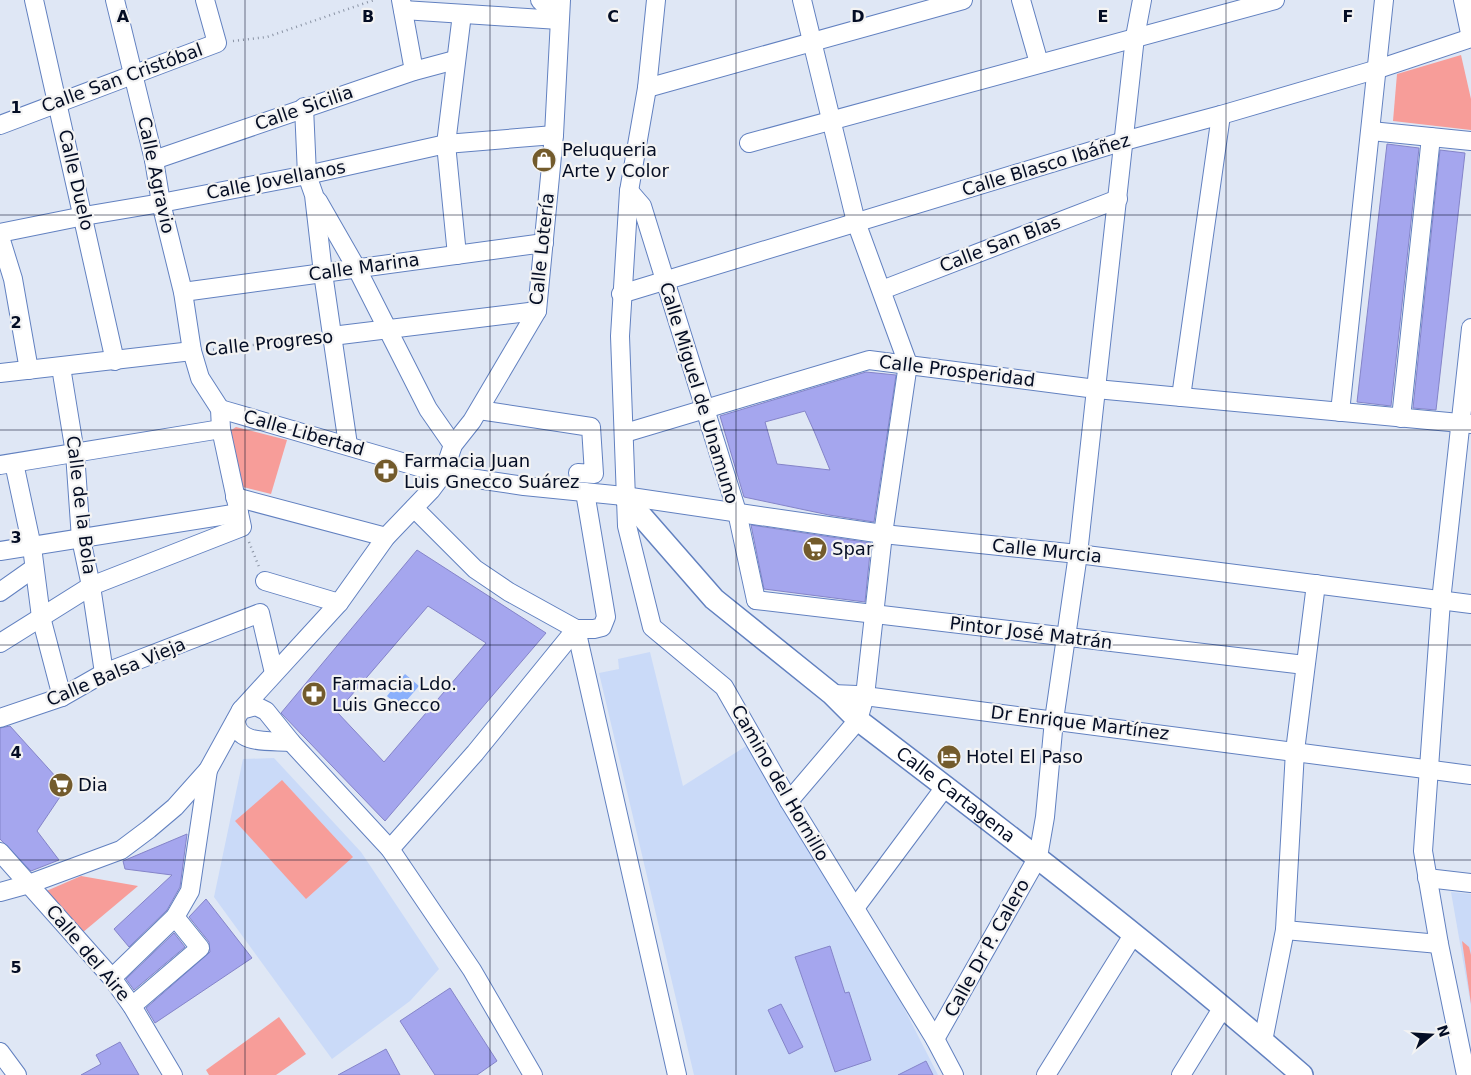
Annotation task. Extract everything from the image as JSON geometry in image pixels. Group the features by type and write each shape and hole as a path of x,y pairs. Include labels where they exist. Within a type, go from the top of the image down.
{"main road":[{"name":"Calle Cartagena","path":"624,496 714,599 733,612 832,694 858,720 1038,857 1223,1007 1302,1075"}],"street":[{"name":"Calle Duelo","path":"34,0 115,361"},
{"name":"Calle Agravio","path":"116,0 154,160 160,204 183,292 192,352 200,378 220,409"},
{"path":"205,0 217,43"},
{"path":"540,0 559,20"},
{"name":"Calle Lotería","path":"443,474 453,445 476,416 537,311 554,135 561,0"},
{"name":"Camino del Hornillo","path":"656,0 647,88 629,191 621,294 620,336 625,433 624,496 627,526 652,627 724,687 789,801 935,1040 954,1075"},
{"path":"789,801 858,720 865,696 883,534 908,364 856,222 802,0"},
{"path":"647,88 963,0"},
{"path":"1021,0 1039,63"},
{"name":"Calle Dr P. Calero","path":"935,1040 1038,857 1045,817 1054,720 1078,554 1135,38 1142,0"},
{"path":"749,143 1275,0"},
{"path":"1340,412 1384,0"},
{"path":"1462,0 1471,38"},
{"path":"414,71 402,5 462,14 559,20"},
{"path":"457,255 446,144 462,14"},
{"name":"Calle Blasco Ibáñez","path":"621,294 1124,141 1378,69 1471,38"},
{"name":"Calle San Cristóbal","path":"0,125 58,101 217,43"},
{"name":"Calle Sicilia","path":"154,160 414,71 455,60"},
{"path":"304,108 308,175 314,194 323,273 348,445"},
{"path":"1181,398 1221,115"},
{"path":"1371,131 1471,141"},
{"name":"Calle Jovellanos","path":"0,235 84,216 160,204 308,175 446,144 554,135"},
{"path":"1401,418 1431,137"},
{"name":"Calle Miguel de Unamuno","path":"629,191 642,206 664,281 706,409 737,512 756,600"},
{"path":"314,194 357,269 428,409 453,445"},
{"name":"Calle San Blas","path":"882,290 1118,199"},
{"path":"0,235 6,280 28,370"},
{"name":"Calle Marina","path":"183,292 544,243"},
{"name":"Calle Progreso","path":"332,336 388,331 537,311"},
{"path":"1466,1075 1439,944 1424,851 1441,601 1466,424 1471,328"},
{"name":"Calle Progreso","path":"0,373 192,352"},
{"name":"Calle Prosperidad","path":"625,433 869,360 1096,389 1466,424"},
{"name":"Calle de la Bola","path":"60,367 75,454 81,539 91,586 104,673"},
{"path":"220,409 221,429 239,512"},
{"name":"Calle Libertad","path":"220,409 443,474 624,496"},
{"path":"476,416 591,426 594,474 578,473"},
{"path":"62,697 41,617 32,547 7,464 221,429"},
{"path":"0,892 29,884 121,850 175,807 208,770 239,715 271,677 340,604 386,537 443,474"},
{"path":"414,508 475,569 509,592 576,628 594,629 602,627 606,617 585,492"},
{"name":"Calle Murcia","path":"624,496 883,534 1078,554 1471,604"},
{"path":"0,643 91,586 239,512"},
{"path":"0,551 239,512 386,537"},
{"path":"0,592 34,568"},
{"path":"265,581 340,604"},
{"path":"1263,1041 1285,930 1295,751 1316,584"},
{"path":"733,612 756,600"},
{"name":"Pintor José Matrán","path":"756,600 1305,665"},
{"name":"Calle Balsa Vieja","path":"0,718 62,697 104,673 260,613 271,677"},
{"path":"390,850 475,753 576,628"},
{"path":"576,628 677,1075"},
{"path":"217,751 267,732 270,727 267,714 271,677"},
{"name":"Dr Enrique Martínez","path":"832,694 865,696 1471,775"},
{"path":"291,742 252,739 238,731 239,715 251,706 267,714 390,850 472,970 533,1075"},
{"path":"112,978 175,917 190,891 208,770"},
{"path":"855,908 945,787"},
{"name":"Calle del Aire","path":"0,852 112,978 132,1006 173,1075"},
{"path":"1427,878 1471,883"},
{"path":"132,1006 200,948 175,917"},
{"path":"1285,930 1439,944"},
{"path":"1046,1075 1133,935"},
{"path":"1181,1075 1223,1007"},
{"path":"0,1052 17,1075"}],"path":[{"path":"217,43 267,37 374,0"},
{"name":"Calle Progreso","path":"192,352 332,336"}],"shaded area":[{"path":"1461,55 1471,99 1471,130 1393,121 1397,74"},
{"path":"236,427 287,440 271,494 243,487 230,431"},
{"path":"650,652 683,786 751,743 887,975 938,1075 694,1075 599,673 619,669 618,659"},
{"path":"274,758 361,852 439,969 410,1001 332,1059 214,897 243,759"},
{"path":"282,780 353,857 306,899 235,821"},
{"path":"81,876 138,886 82,933 44,892"},
{"path":"1451,892 1471,894 1471,1006"},
{"path":"1462,941 1469,947 1471,955 1471,1004"},
{"path":"279,1017 306,1054 276,1075 209,1075 206,1070"}],"water":[{"path":"405,674 419,686 400,708 387,696"}],"building":[{"path":"1387,144 1419,148 1391,406 1357,402"},
{"path":"1440,150 1465,153 1436,410 1413,408"},
{"path":"866,372 896,375 874,522 829,515 744,497 720,416","holes":["805,411 830,470 777,464 765,422"]},
{"path":"751,525 871,543 865,602 764,589"},
{"path":"417,550 546,633 385,821 281,713","holes":["428,606 486,643 384,762 337,712"]},
{"path":"10,726 66,788 37,831 59,860 31,871 0,839 0,728"},
{"path":"187,834 180,887 167,910 129,947 114,929 172,875 125,869 123,861"},
{"path":"206,899 252,958 155,1023 146,1008 210,952 209,942 189,917"},
{"path":"174,933 185,947 134,990 126,979"},
{"path":"830,946 845,993 849,992 871,1060 835,1072 795,957"},
{"path":"450,988 497,1061 477,1075 435,1075 400,1021"},
{"path":"781,1004 803,1047 789,1054 768,1010"},
{"path":"120,1042 139,1075 81,1075 101,1064 96,1055"},
{"path":"386,1049 400,1075 338,1075"},
{"path":"926,1061 933,1075 898,1075"}],"place":[{"name":"Peluqueria Arte y Color","path":"544,160"},
{"name":"Farmacia Juan Luis Gnecco Suárez","path":"386,471"},
{"name":"Spar","path":"815,549"},
{"name":"Farmacia Ldo. Luis Gnecco","path":"314,694"},
{"name":"Hotel El Paso","path":"949,757"},
{"name":"Dia","path":"61,785"}]}
